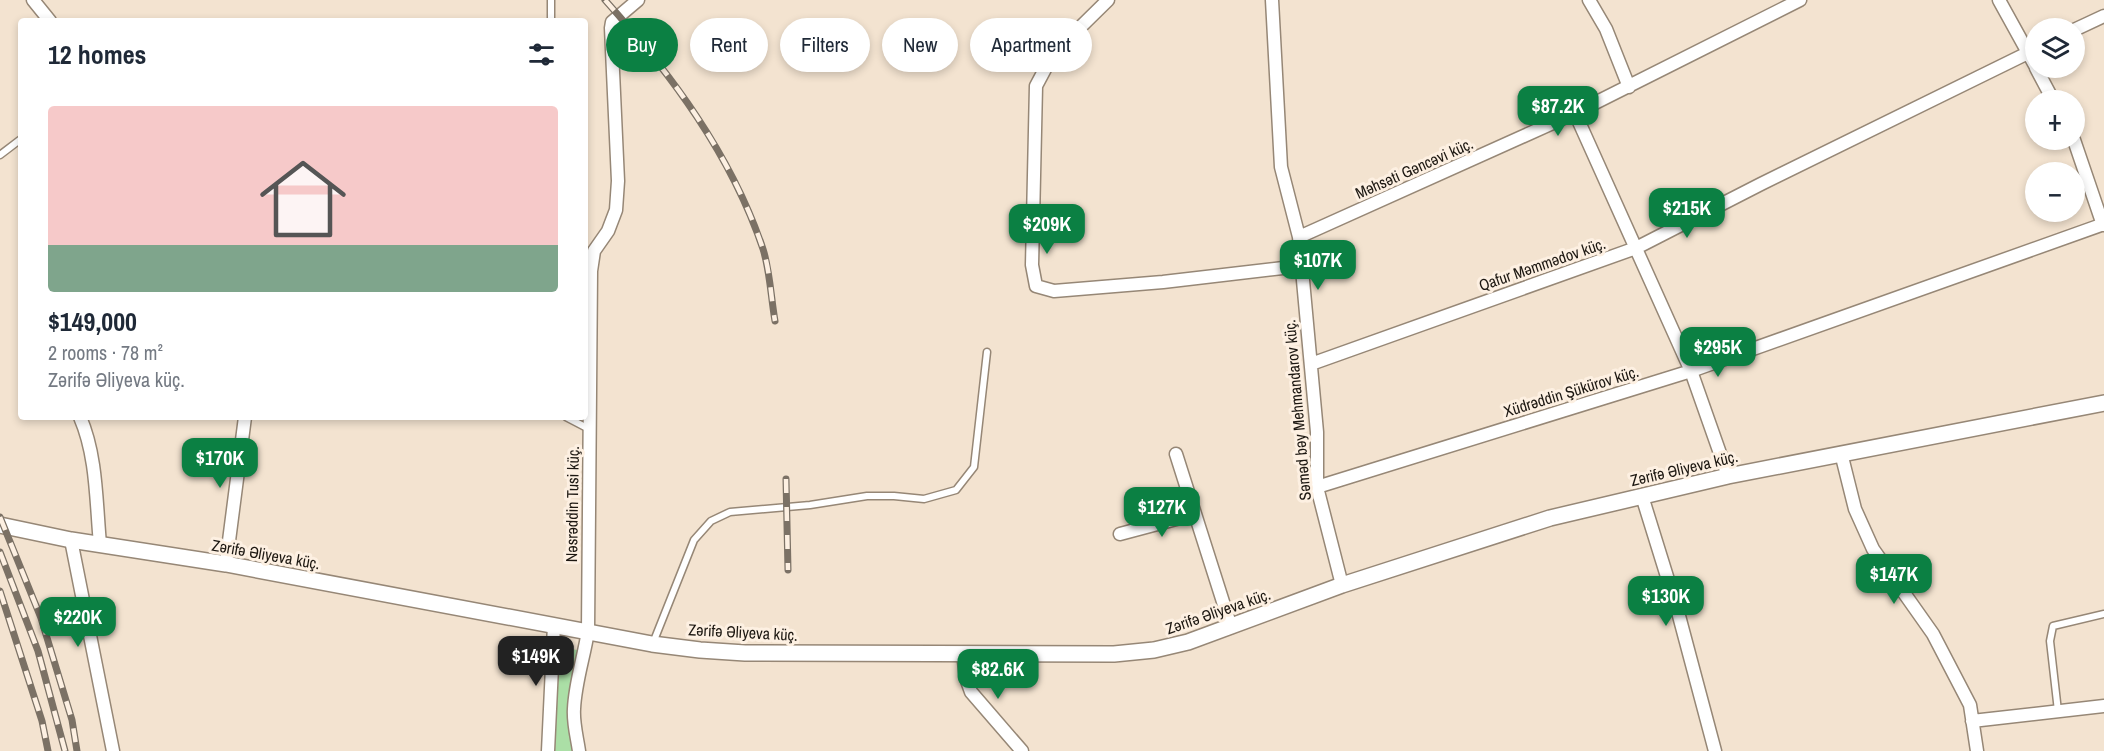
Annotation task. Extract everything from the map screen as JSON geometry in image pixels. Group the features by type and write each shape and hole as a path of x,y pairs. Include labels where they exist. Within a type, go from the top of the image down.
{"street":[{"path":"33,0 48,18"},
{"name":"Nəsrəddin Tusi küç.","path":"579,751 574,711 576,688 585,654 588,631 591,271 594,251 608,231 617,201 612,22 638,0"},
{"path":"1108,0 1053,54 1036,86 1032,265 1036,286 1054,291 1163,282 1300,266"},
{"name":"Səməd bəy Mehmandarov küç.","path":"1272,0 1281,167 1299,237 1317,432 1317,487 1342,585"},
{"path":"1589,0 1606,29 1629,87"},
{"name":"Məhsəti Gəncəvi küç.","path":"1299,237 1575,113 1800,0"},
{"path":"1999,0 2025,40"},
{"path":"2085,25 2104,16"},
{"name":"Qafur Məmmədov küç.","path":"1311,363 1636,248 2025,54"},
{"path":"1575,113 1691,371 1728,476"},
{"path":"2078,150 2104,224"},
{"name":"Xüdrəddin Şükürov küç.","path":"1317,487 1691,371 2104,224"},
{"name":"Zərifə Əliyeva küç.","path":"2,526 71,540 226,564 652,644 700,650 745,653 1124,653 1154,650 1188,642 1342,585 1550,518 1728,476 2104,403"},
{"path":"81,420 87,434 94,466 100,544"},
{"path":"226,564 245,420"},
{"path":"1841,453 1854,508 1873,549 1933,634 1970,705 1977,751"},
{"path":"1176,454 1231,627"},
{"path":"1642,496 1678,612 1715,751"},
{"path":"1120,534 1195,514"},
{"path":"71,540 113,751"},
{"path":"548,751 554,625"},
{"path":"963,652 966,678 971,692 1022,751"},
{"path":"1972,721 2104,706"}],"lane":[{"path":"551,0 551,18"},
{"path":"0,155 18,141"},
{"path":"652,644 694,540 711,521 730,512 810,505 867,496 924,499 956,490 974,467 987,352"},
{"path":"572,420 590,429"},
{"path":"2058,711 2050,641 2053,626 2104,614"}],"green space":[{"path":"559,646 581,651 570,701 572,751 554,751"}],"railway":[{"path":"605,0 676,86 734,180 763,249 775,321"},
{"path":"786,479 788,570"},
{"path":"0,517 41,618 72,720 77,751"},
{"path":"0,552 38,651 65,751"},
{"path":"0,591 42,721 48,751"}]}
